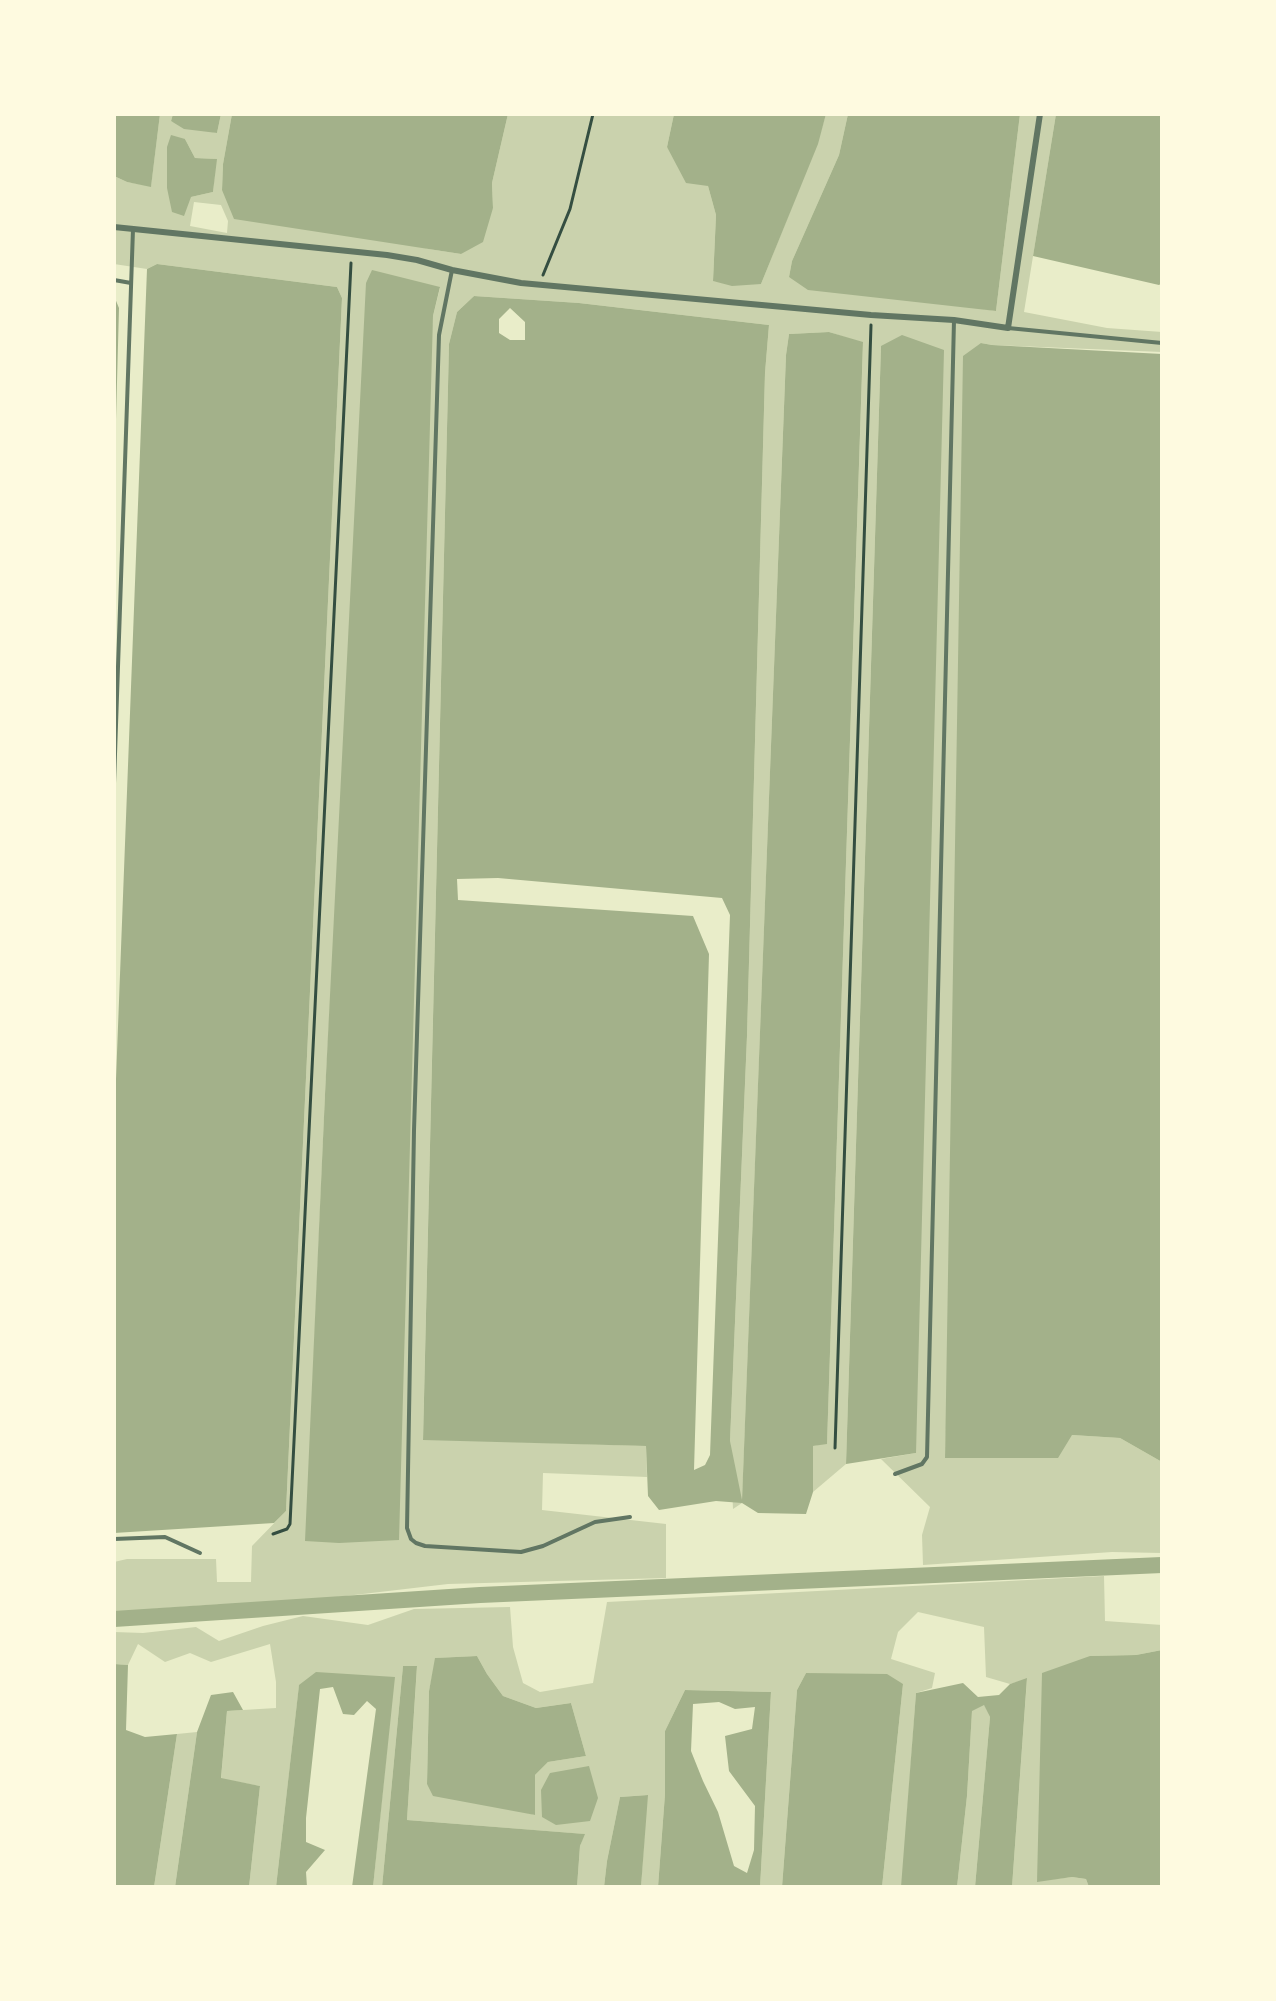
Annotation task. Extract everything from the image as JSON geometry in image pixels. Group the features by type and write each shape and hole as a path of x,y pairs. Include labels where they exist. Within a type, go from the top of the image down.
{"street":[{"path":"114,227 417,260 452,270 539,284 871,315 954,320 1008,328 1040,114"}],"lane":[{"path":"114,783 133,228"},
{"path":"452,270 439,335 414,1130 407,1528 411,1539 416,1544 425,1546 521,1552 543,1546 595,1522 630,1517"},
{"path":"114,280 131,283"},
{"path":"895,1474 922,1464 927,1457 954,320"},
{"path":"1008,328 1162,343"},
{"path":"114,1539 165,1537 200,1553"}],"path":[{"path":"539,284 570,209 593,114"},
{"path":"273,1534 286,1529 290,1524 351,252"},
{"path":"835,1448 871,315"}],"shaded area":[{"path":"114,114 160,114 151,187 127,182 114,176"},
{"path":"160,114 173,114 171,121 217,133 221,114 232,114 223,164 222,190 429,249 461,254 493,208 492,183 508,114 674,114 667,147 708,186 716,215 713,281 761,284 817,144 826,114 848,114 839,155 792,261 789,277 996,311 1020,114 1056,114 1024,312 1107,328 1162,332 1162,352 981,343 945,1458 1072,1435 1120,1438 1162,1462 1162,1553 1112,1552 923,1565 922,1535 930,1507 881,1459 916,1453 881,346 846,1464 813,1492 813,1446 827,1443 863,343 829,332 789,334 786,355 742,1503 733,1509 730,1441 747,1036 765,373 769,325 579,303 474,296 457,312 449,344 423,1439 646,1446 647,1477 543,1473 542,1510 666,1524 666,1578 448,1584 303,1601 114,1612 114,1562 127,1559 216,1559 217,1582 251,1582 252,1546 286,1511 342,298 337,287 157,264 147,269 114,264 114,176 127,182 151,186","holes":["185,139 195,158 216,159 213,192 191,197 167,188","194,202 221,205 228,221 227,233 190,226","372,271 440,288 433,316 306,1541 325,1094"]},
{"path":"173,114 221,114 217,133 184,129 171,121"},
{"path":"232,114 508,114 492,183 493,208 483,242 461,254 234,219 222,190 223,164"},
{"path":"674,114 826,114 818,144 761,284 732,286 713,281 716,215 708,186 686,183 667,147"},
{"path":"848,114 1020,114 996,311 808,290 789,277 792,261 839,155"},
{"path":"1056,114 1162,114 1162,283 1159,285 1033,256"},
{"path":"171,135 185,139 195,158 217,159 213,192 191,197 184,216 172,212 167,188 167,147"},
{"path":"157,264 337,287 342,298 286,1511 274,1523 114,1533 114,1131 147,269"},
{"path":"372,270 440,287 433,316 399,1540 339,1543 305,1541 366,283"},
{"path":"114,296 119,308 114,493"},
{"path":"474,296 579,303 769,325 765,373 747,1036 730,1441 742,1500 786,355 789,334 829,332 863,342 827,1444 813,1446 813,1492 806,1514 758,1513 742,1503 716,1501 659,1510 648,1496 646,1446 423,1440 449,344 457,312","holes":["510,308 525,322 525,340 510,340 499,333 499,319","498,878 722,898 730,915 710,1455 705,1465 694,1470 709,954 693,916 458,900 457,879"]},
{"path":"902,335 944,350 916,1453 846,1464 881,346"},
{"path":"981,343 1162,354 1162,1462 1120,1438 1072,1435 1058,1458 945,1458 963,356"},
{"path":"1104,1576 1105,1621 1162,1625 1162,1650 1136,1655 1090,1656 1037,1881 1072,1877 1086,1879 1089,1887 1012,1887 1027,1679 1010,1684 986,1677 984,1627 918,1612 898,1632 891,1659 935,1673 932,1688 916,1693 902,1887 882,1887 903,1684 806,1673 797,1690 782,1887 760,1887 771,1692 685,1690 665,1731 665,1794 658,1887 641,1887 647,1795 620,1797 604,1887 577,1887 580,1846 584,1834 407,1820 417,1667 403,1666 382,1887 373,1887 394,1678 299,1686 276,1887 249,1887 260,1786 221,1779 227,1711 276,1708 276,1682 270,1644 211,1662 190,1653 165,1662 138,1644 128,1665 114,1664 114,1632 143,1633 196,1627 219,1641 263,1626 303,1616 368,1625 414,1609 510,1607 513,1647 523,1683 540,1692 593,1683 607,1602","holes":["477,1656 503,1696 536,1708 571,1703 586,1756 548,1762 535,1775 535,1815 427,1784 429,1691 436,1658"]},
{"path":"1162,1650 1162,1887 1089,1887 1086,1879 1072,1877 1037,1882 1042,1673 1090,1656 1136,1655"},
{"path":"477,1656 503,1696 536,1708 571,1703 586,1756 548,1762 535,1775 535,1815 433,1796 427,1784 429,1691 435,1658"},
{"path":"114,1664 128,1665 126,1730 145,1737 177,1734 154,1887 114,1887"},
{"path":"403,1666 417,1666 407,1820 585,1834 580,1846 577,1887 382,1887"},
{"path":"316,1672 395,1677 373,1887 352,1887 376,1709 367,1701 354,1715 343,1714 333,1687 320,1689 306,1818 306,1842 325,1850 306,1872 307,1887 276,1887 299,1685"},
{"path":"806,1673 887,1674 903,1684 882,1887 782,1887 797,1690"},
{"path":"1027,1678 1012,1887 975,1887 990,1717 984,1705 972,1711 967,1796 957,1887 901,1887 916,1693 963,1683 978,1697 999,1695 1010,1684"},
{"path":"685,1690 771,1692 760,1887 658,1887 665,1794 665,1731","holes":["719,1702 735,1709 755,1707 752,1729 725,1736 729,1771 755,1806 754,1850 747,1873 734,1866 718,1812 691,1751 693,1704"]},
{"path":"233,1692 243,1710 227,1711 221,1778 260,1786 249,1887 175,1887 197,1732 211,1695"},
{"path":"984,1704 990,1717 975,1887 957,1887 967,1796 972,1710"},
{"path":"197,1732 175,1887 154,1887 177,1734"},
{"path":"589,1766 598,1798 590,1821 556,1825 542,1817 541,1790 550,1773"},
{"path":"648,1795 641,1887 604,1887 620,1797"}],"waterway":[{"path":"114,1619 480,1595 1162,1565"}]}
